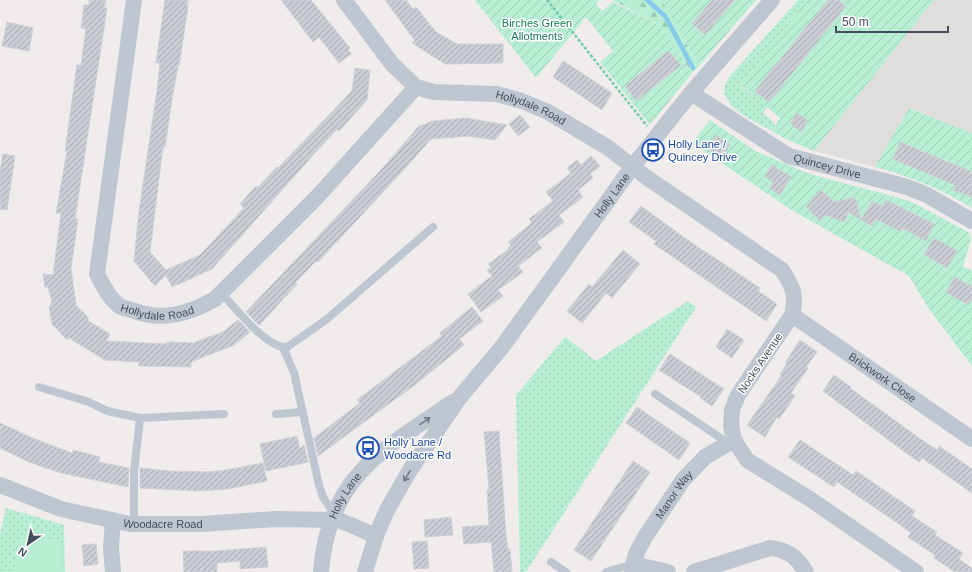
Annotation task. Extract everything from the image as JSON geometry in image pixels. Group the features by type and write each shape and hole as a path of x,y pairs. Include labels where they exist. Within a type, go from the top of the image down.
{"street":[{"name":"Hollydale Road","path":"134,0 97,274 107,292 118,305 151,315 175,316 196,310 215,299 317,197 416,87"},
{"name":"Hollydale Road","path":"344,0 392,64 416,87 434,92 497,94 522,101 554,116 607,147 633,166"},
{"name":"Holly Lane","path":"365,572 376,536 387,510 410,470 460,397 502,347 633,166 691,93 772,0"},
{"name":"Quincey Drive","path":"691,93 789,156 907,188 927,195 972,221"},
{"name":"Nocks Avenue","path":"633,166 782,270 792,286 795,303 792,315 738,395 732,410 731,442 747,460 810,499 916,572"},
{"name":"Brickwork Close","path":"792,315 972,439"},
{"name":"Holly Lane","path":"321,572 332,517 347,486 371,460 460,397"},
{"name":"Manor Way","path":"632,568 636,554 645,537 683,480 705,457 731,442"},
{"name":"Woodacre Road","path":"0,485 61,509 134,524 201,524 332,517 376,536"},
{"path":"113,572 111,548 114,521"},
{"path":"694,572 770,548 782,549 791,554 800,562 806,572"},
{"path":"632,568 668,572"}],"lane":[{"path":"221,293 266,339 286,348 327,319 433,227"},
{"path":"283,347 294,373 319,485 332,517"},
{"path":"39,387 89,402 107,411 140,418 224,414"},
{"path":"655,394 731,442"},
{"path":"276,414 302,412"},
{"path":"134,524 134,472 140,418"},
{"path":"551,562 566,572"},
{"path":"606,572 632,568"}],"path":[{"path":"547,0 572,34 656,138"}],"shaded area":[{"path":"934,0 972,0 972,133 910,108 875,167 814,151"}],"green space":[{"name":"Birches Green Allotments","path":"475,0 599,0 596,4 602,11 613,2 660,25 692,73 650,125 600,62 613,51 586,17 536,78"},
{"path":"612,0 662,0 699,66 692,73 660,25"},
{"path":"662,0 756,0 699,66"},
{"path":"798,0 807,0 741,86 767,107 763,113 775,124 772,131 736,110 729,102 725,94 725,86 730,76"},
{"path":"807,0 934,0 814,151 788,140 772,131 780,118 741,85"},
{"path":"909,108 972,133 972,208 925,184 875,167"},
{"path":"710,120 755,151 810,174 910,201 968,232 971,238 963,267 972,270 972,366 929,309 909,276 793,211 692,143"},
{"path":"688,301 696,307 526,572 520,572 516,395 565,337 596,361"},
{"path":"6,508 64,525 65,572 0,572 0,535"},
{"path":"20,534 62,542 62,572 13,572"}],"building":[{"path":"89,0 106,0 104,8 107,8 75,219 78,219 71,269 76,305 89,318 87,320 110,334 106,341 167,344 167,342 193,343 223,332 238,320 250,332 234,345 191,362 191,367 139,366 139,362 105,360 69,338 67,340 52,324 49,308 52,302 48,287 45,287 43,274 53,275 61,213 56,213 67,151 65,151 77,65 81,65 86,29 81,28 84,5 89,5"},
{"path":"165,0 188,0 179,66 173,93 165,147 163,147 150,252 166,270 200,255 244,208 240,204 256,186 257,188 277,167 278,168 352,91 355,68 370,70 367,100 339,131 337,129 212,269 172,287 166,275 155,286 134,261 139,211 157,91 160,63 156,63"},
{"path":"281,0 311,0 350,48 348,49 351,54 339,63 319,37 313,42"},
{"path":"385,0 406,0 413,9 416,7 436,32 457,44 503,44 503,63 445,64 412,43 415,41"},
{"path":"712,0 735,0 705,35 692,24"},
{"path":"828,0 838,0 846,6 769,102 755,91"},
{"path":"7,22 33,28 29,51 2,46"},
{"path":"668,51 681,65 636,101 625,86"},
{"path":"563,61 612,93 602,110 553,77"},
{"path":"797,113 808,121 801,132 790,123"},
{"path":"520,115 530,127 518,136 509,124"},
{"path":"466,118 507,125 495,140 469,136 431,139 318,262 316,261 295,283 297,284 259,325 246,312 381,170 418,127 433,121"},
{"path":"716,135 730,145 721,159 707,149"},
{"path":"900,142 972,172 972,197 953,190 955,185 893,159"},
{"path":"3,154 15,156 7,210 0,209 0,171"},
{"path":"591,156 600,166 590,174 593,178 578,190 583,197 559,215 564,222 537,242 542,248 518,266 523,272 498,290 503,296 481,312 468,294 492,276 487,270 491,267 488,264 509,249 508,248 511,245 508,242 532,223 529,219 553,201 546,192 571,173 567,168 577,160 581,165"},
{"path":"772,165 791,177 780,195 769,188 773,182 765,177"},
{"path":"821,190 834,202 855,197 861,220 848,212 845,222 825,215 820,221 806,207"},
{"path":"886,200 934,224 926,241 903,228 901,232 876,219 872,226 861,220 872,201 882,206"},
{"path":"641,206 689,241 760,288 758,291 777,304 766,321 654,244 656,241 629,222"},
{"path":"934,238 957,251 947,268 924,254"},
{"path":"623,250 640,264 612,298 606,293 582,323 567,311 589,284 592,287"},
{"path":"955,277 972,287 972,299 968,305 946,292"},
{"path":"472,307 483,321 459,339 464,345 416,384 318,456 314,438 360,403 357,400 442,336 440,333"},
{"path":"727,329 744,340 732,358 716,347"},
{"path":"800,340 817,352 806,367 808,368 791,393 795,396 779,419 777,417 765,437 747,425 782,375 780,374 787,364 785,363"},
{"path":"670,354 724,389 712,406 700,398 701,397 659,370"},
{"path":"834,375 922,440 937,450 939,446 972,469 972,493 922,458 919,462 823,391"},
{"path":"637,407 690,443 679,460 626,423"},
{"path":"0,423 35,439 72,453 73,450 100,457 98,462 129,468 128,487 61,473 29,462 0,448"},
{"path":"499,431 506,534 508,550 510,549 512,572 494,572 491,542 464,544 462,527 489,525 487,490 489,490 484,432"},
{"path":"297,436 300,449 304,445 308,462 266,471 260,444"},
{"path":"800,440 853,475 856,471 915,511 912,516 937,532 935,535 963,553 959,559 972,568 972,572 955,572 934,558 935,555 908,537 911,533 896,522 837,482 834,487 788,457"},
{"path":"633,461 650,472 591,561 574,550"},
{"path":"263,463 267,481 228,489 198,491 140,488 140,468 169,471 208,472"},
{"path":"451,517 453,535 425,537 424,520"},
{"path":"427,541 429,568 414,569 412,542"},
{"path":"96,544 98,564 84,566 82,545"},
{"path":"266,547 268,567 240,569 240,561 217,563 217,572 184,572 183,551 216,551"}],"waterway":[{"path":"647,0 665,16 693,68"}],"place":[{"name":"Holly Lane / Quincey Drive","path":"653,150"},
{"name":"Holly Lane / Woodacre Rd","path":"368,448"}]}
